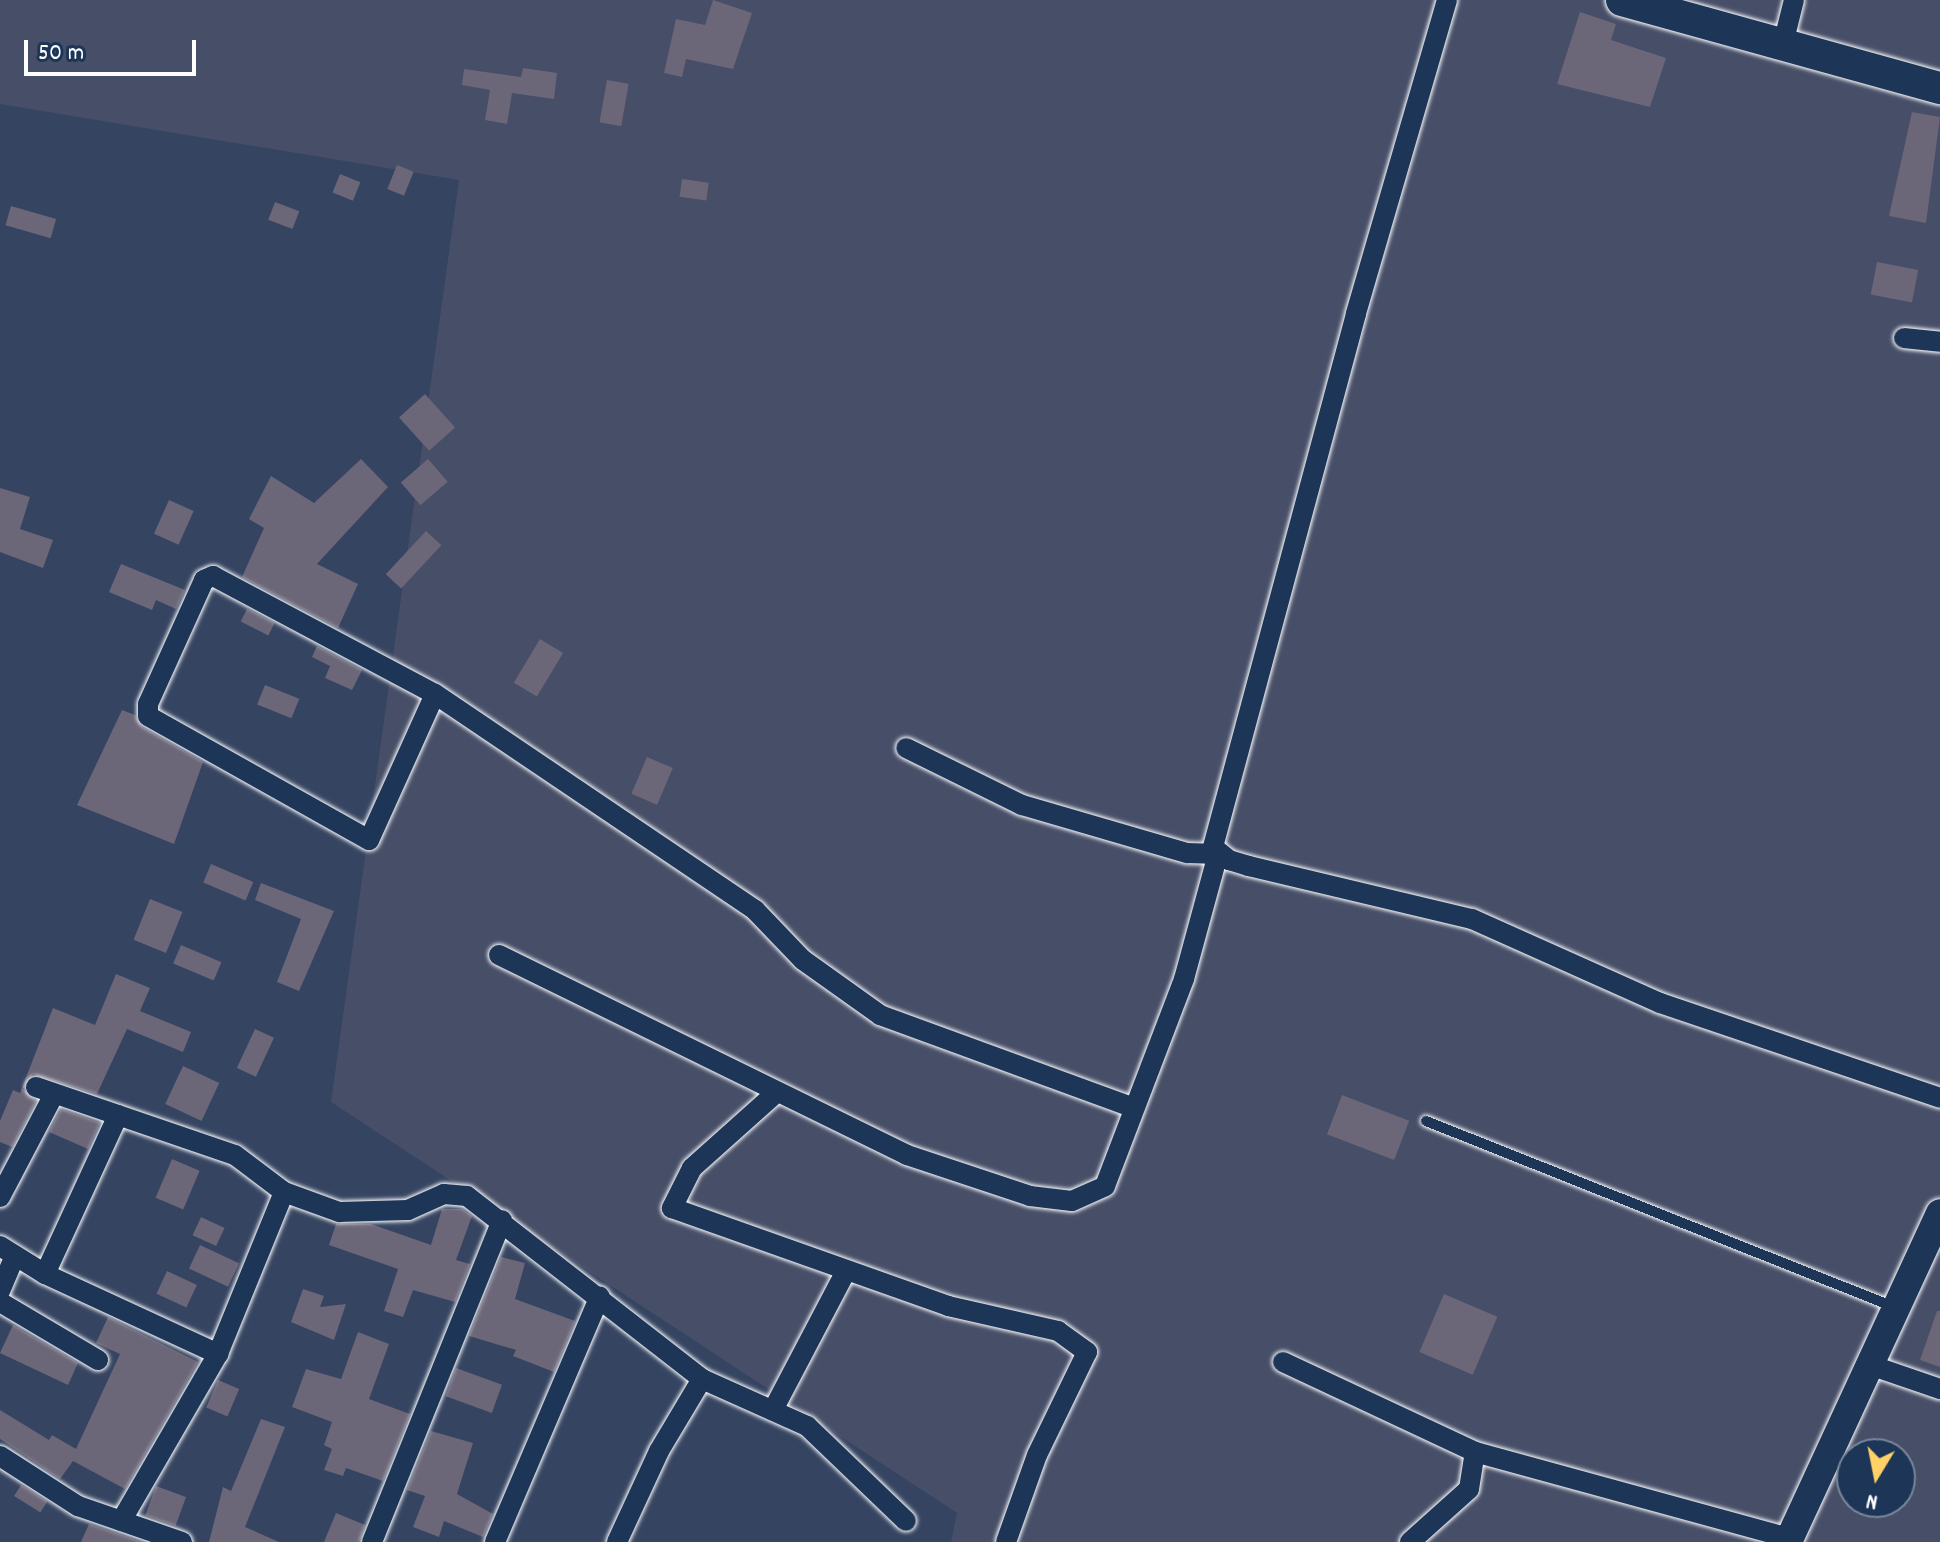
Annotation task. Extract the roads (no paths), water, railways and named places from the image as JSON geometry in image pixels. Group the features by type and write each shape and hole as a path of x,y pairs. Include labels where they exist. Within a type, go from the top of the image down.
{"main road":[{"path":"1622,0 1940,88"}],"street":[{"path":"499,955 907,1155 1030,1196 1072,1201 1105,1186 1184,979 1218,854 1214,839 1260,664 1447,0"},
{"path":"1783,44 1794,0"},
{"path":"1904,338 1940,342"},
{"path":"435,694 369,840 148,716 148,704 207,576 435,694 755,910 803,960 880,1015 1134,1108"},
{"path":"906,748 1022,805 1187,853 1218,854 1472,919 1660,1003 1804,1048 1940,1098"},
{"path":"0,1197 45,1090 235,1155 284,1192 339,1212 408,1210 444,1194 467,1196 600,1296 702,1379 807,1426 906,1521"},
{"path":"777,1092 692,1168 672,1208 948,1306 1058,1331 1087,1352 1037,1455 1006,1542"},
{"path":"45,1274 118,1115"},
{"path":"121,1521 218,1354 284,1192"},
{"path":"1283,1362 1475,1452 1789,1540 1940,1213"},
{"path":"372,1542 502,1220"},
{"path":"0,1291 8,1251 45,1274 218,1354"},
{"path":"773,1410 846,1271"},
{"path":"495,1542 600,1296"},
{"path":"0,1302 98,1360"},
{"path":"1870,1365 1940,1389"},
{"path":"617,1542 659,1451 702,1379"},
{"path":"1410,1542 1469,1489 1475,1452"},
{"path":"0,1456 78,1506 182,1542"}],"lane":[{"path":"1426,1121 1896,1308"}]}
